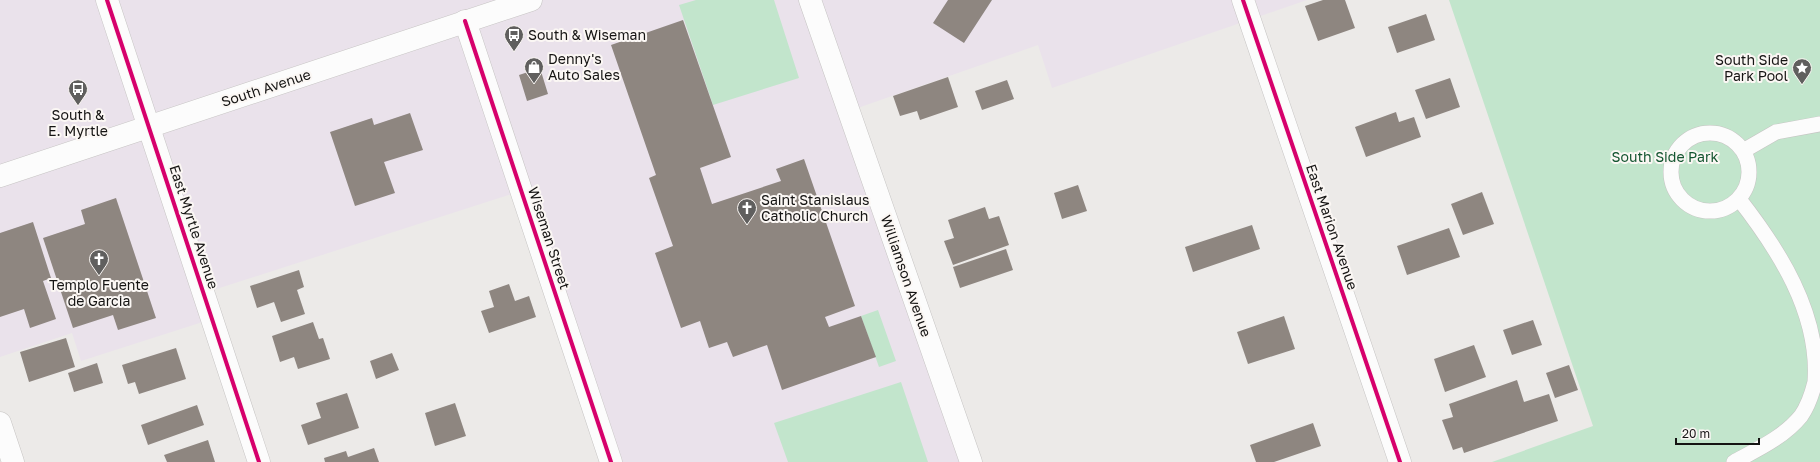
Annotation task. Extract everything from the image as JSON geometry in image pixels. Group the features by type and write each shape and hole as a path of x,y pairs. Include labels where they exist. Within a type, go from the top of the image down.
{"street":[{"name":"East Myrtle Avenue","path":"106,0 259,462"},
{"name":"South Avenue","path":"0,176 531,0"},
{"name":"Williamson Avenue","path":"810,0 971,462"},
{"name":"East Marion Avenue","path":"1243,0 1400,462"},
{"name":"Wiseman Street","path":"465,21 612,462"},
{"path":"0,423 13,462"}],"lane":[{"path":"1743,151 1776,132 1820,124"},
{"path":"1711,133 1724,135 1735,142 1743,151 1748,163 1749,176 1746,188 1739,199 1728,207 1716,211 1703,211 1691,206 1681,198 1674,187 1671,174 1672,161 1678,150 1687,140 1699,134 1711,133"},
{"path":"1734,462 1768,444 1786,431 1801,415 1811,396 1818,370 1817,340 1804,295 1779,250 1739,199"}],"shaded area":[{"path":"0,0 1307,0 1052,88 1038,45 849,111 971,462 611,462 521,191 204,293 212,319 81,361 72,333 0,357"}],"green space":[{"path":"696,0 774,0 799,78 713,105 679,5"},
{"name":"South Side Park","path":"1449,0 1820,0 1820,462 1492,462 1593,426"},
{"path":"878,310 896,361 879,367 861,316"},
{"path":"901,382 928,462 788,462 774,423"}],"building":[{"path":"948,0 992,0 964,43 933,23"},
{"path":"1323,0 1345,0 1355,28 1318,41 1305,6"},
{"path":"1426,14 1435,40 1397,53 1388,27"},
{"name":"Saint Stanislaus Catholic Church","path":"683,20 731,157 700,168 712,204 781,181 776,169 804,159 855,306 825,317 829,327 861,316 876,357 782,390 767,345 733,357 727,342 709,348 700,321 681,328 655,253 673,246 649,178 656,175 611,45"},
{"name":"Denny's Auto Sales","path":"540,68 548,94 527,101 519,75"},
{"path":"948,77 958,107 920,120 917,111 900,116 893,96"},
{"path":"1450,78 1460,107 1426,119 1415,90"},
{"path":"1007,80 1014,99 982,110 975,91"},
{"path":"1396,112 1399,122 1414,117 1421,137 1366,157 1355,127"},
{"path":"410,113 423,150 384,162 395,193 355,206 330,132 372,118 374,125"},
{"path":"1078,185 1087,211 1062,219 1054,193"},
{"path":"1482,192 1494,224 1463,235 1451,204"},
{"name":"Templo Fuente de Garcia","path":"116,198 156,318 118,330 113,315 73,328 43,238 85,224 81,210"},
{"path":"985,207 989,219 999,216 1009,245 953,265 944,241 954,238 948,220"},
{"path":"33,222 51,278 43,281 56,319 30,328 24,309 0,317 0,233"},
{"path":"1252,225 1260,249 1193,272 1185,247"},
{"path":"1449,228 1460,257 1407,275 1397,246"},
{"path":"1006,249 1013,270 960,288 953,267"},
{"path":"299,270 304,287 297,290 305,314 281,322 274,302 257,308 250,286"},
{"path":"509,284 515,301 529,296 536,317 489,333 481,311 494,307 489,291"},
{"path":"1284,316 1295,349 1248,364 1237,332"},
{"path":"1533,320 1542,345 1512,355 1503,330"},
{"path":"313,322 319,339 323,338 330,359 298,369 294,357 280,362 272,336"},
{"path":"66,338 75,367 29,382 20,352"},
{"path":"1474,345 1486,377 1445,392 1434,359"},
{"path":"176,348 186,379 139,394 135,382 128,384 122,365"},
{"path":"392,353 399,370 376,379 370,361"},
{"path":"97,363 103,383 74,392 68,373"},
{"path":"1569,365 1578,390 1555,398 1546,373"},
{"path":"1517,380 1524,402 1549,394 1558,421 1464,453 1462,447 1453,450 1442,420 1453,417 1449,404"},
{"path":"347,393 359,428 308,445 301,425 321,418 316,403"},
{"path":"455,403 466,436 435,446 425,413"},
{"path":"197,405 204,425 148,445 141,425"},
{"path":"1313,423 1321,446 1274,462 1256,462 1250,445"},
{"path":"208,440 215,462 167,462 164,455"},
{"path":"374,448 379,462 325,462 324,458 346,451 348,457"}],"cycle path":[{"path":"107,0 259,462"},
{"path":"1243,0 1400,462"},
{"path":"465,21 611,462"}],"place":[{"name":"South & Wiseman","path":"514,52"},
{"name":"Denny's Auto Sales","path":"534,84"},
{"name":"South Side Park Pool","path":"1802,85"},
{"name":"South & E. Myrtle","path":"78,106"},
{"name":"Saint Stanislaus Catholic Church","path":"747,225"},
{"name":"Templo Fuente de Garcia","path":"99,276"}]}
